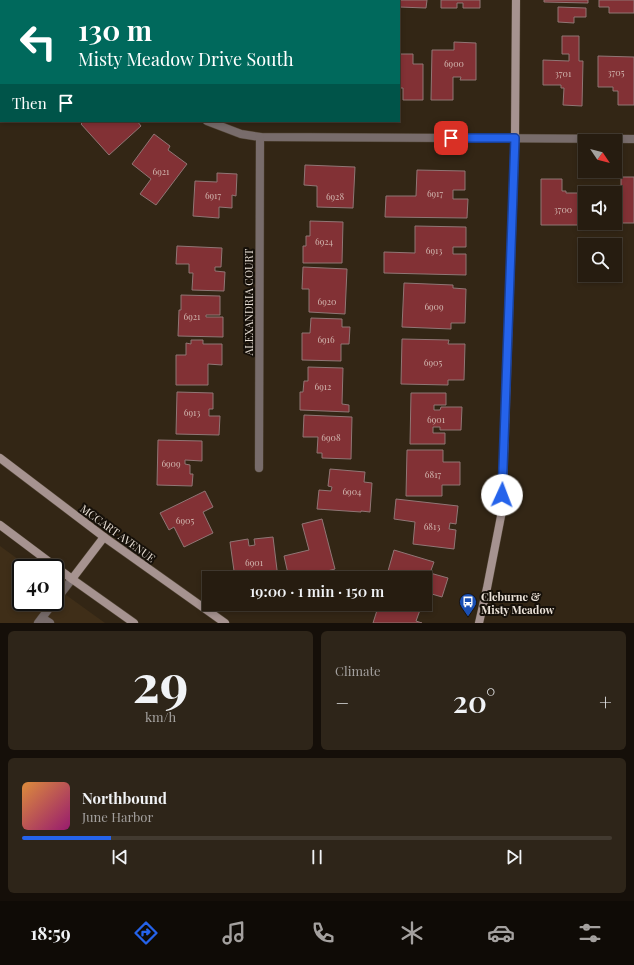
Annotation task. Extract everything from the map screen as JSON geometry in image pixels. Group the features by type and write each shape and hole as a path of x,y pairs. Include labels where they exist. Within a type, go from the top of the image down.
{"street":[{"path":"479,623 502,511 515,138 516,0"},
{"path":"209,122 240,134 260,137 634,138"},
{"name":"ALEXANDRIA COURT","path":"259,468 260,137"},
{"name":"MCCART AVENUE","path":"0,458 104,537 225,623"},
{"path":"0,525 134,623"},
{"path":"64,589 104,537"},
{"path":"47,611 40,620 50,623"}],"shaded area":[{"path":"0,546 18,559 12,559 12,611 64,611 64,593 105,623 0,623"}],"building":[{"path":"400,0 427,0 426,8 400,7"},
{"path":"441,0 480,0 480,8 463,8 463,3 457,3 457,8 441,8"},
{"path":"544,0 588,0 588,3 544,2"},
{"path":"599,0 634,0 634,13 609,13 609,7 599,7"},
{"path":"558,7 586,8 586,17 574,17 574,23 558,22"},
{"path":"562,36 579,36 579,61 583,61 582,106 563,105 564,88 561,88 561,85 543,85 543,60 569,61 569,54 562,54"},
{"path":"454,42 476,43 476,80 460,80 461,77 453,77 453,100 431,100 432,50 454,50"},
{"path":"400,54 413,54 413,64 423,64 423,100 403,100 403,88 400,88"},
{"path":"598,56 634,57 634,105 618,105 618,91 613,91 613,87 598,87"},
{"path":"83,122 138,122 141,126 109,155 81,124"},
{"path":"154,134 170,146 168,150 187,164 156,205 140,194 151,179 132,164"},
{"path":"305,165 355,167 353,208 317,207 317,186 304,185"},
{"path":"417,170 465,171 465,190 453,190 453,199 468,199 467,218 385,217 386,196 416,196"},
{"path":"217,173 237,174 236,196 232,195 232,208 219,207 219,218 193,216 195,181 217,182"},
{"path":"622,177 634,177 634,223 622,223"},
{"path":"541,179 562,179 562,191 566,191 566,193 578,193 578,225 541,225"},
{"path":"310,221 343,222 342,263 303,263 303,246 306,246 306,236 310,236"},
{"path":"415,226 466,227 466,247 453,247 453,254 466,254 466,275 384,273 384,252 415,253"},
{"path":"177,246 222,248 221,267 215,267 215,271 225,272 224,291 192,290 193,273 189,273 189,264 176,264"},
{"path":"303,267 347,269 345,314 309,312 309,289 302,289"},
{"path":"404,283 453,285 453,288 466,289 465,323 451,323 451,329 402,327"},
{"path":"181,295 220,296 220,315 206,315 206,317 223,317 223,337 178,336"},
{"path":"311,318 342,319 342,327 350,327 349,344 341,344 341,361 302,360 302,333 310,333"},
{"path":"402,339 449,340 448,344 465,344 464,380 448,380 448,385 401,384"},
{"path":"191,340 203,340 203,344 222,344 222,365 208,364 208,385 176,385 176,355 186,355 186,343 191,344"},
{"path":"308,367 343,368 342,404 349,405 349,412 300,410 300,392 303,392 304,381 308,381"},
{"path":"177,392 213,393 213,409 209,409 209,416 220,416 219,435 176,434"},
{"path":"411,393 446,393 446,405 434,405 434,410 440,410 441,407 462,407 461,430 440,430 440,427 433,427 433,433 445,433 445,444 410,444"},
{"path":"304,415 352,417 351,459 322,458 322,453 317,453 318,437 303,437"},
{"path":"158,440 202,441 202,461 185,460 185,464 190,465 190,474 193,474 192,486 157,485"},
{"path":"407,450 443,450 443,462 460,462 460,485 442,485 442,496 406,496"},
{"path":"330,469 365,472 364,482 372,483 370,512 317,509 319,490 331,491 332,487 328,486"},
{"path":"205,491 213,507 203,512 213,533 184,547 174,527 169,530 160,513"},
{"path":"396,499 458,506 456,524 450,523 449,529 456,530 454,549 413,544 415,522 394,519"},
{"path":"322,519 335,569 327,571 287,571 284,556 309,550 302,524"},
{"path":"273,537 277,571 234,571 230,542 248,539 249,546 255,545 254,539"},
{"path":"394,550 434,562 431,571 388,571"},
{"path":"432,574 448,578 442,597 432,594"},
{"path":"377,611 420,611 416,621 422,623 373,623"}],"place":[{"name":"Cleburne & Misty Meadow","path":"468,617"}],"route":[{"path":"451,138 515,138 502,495"}]}
